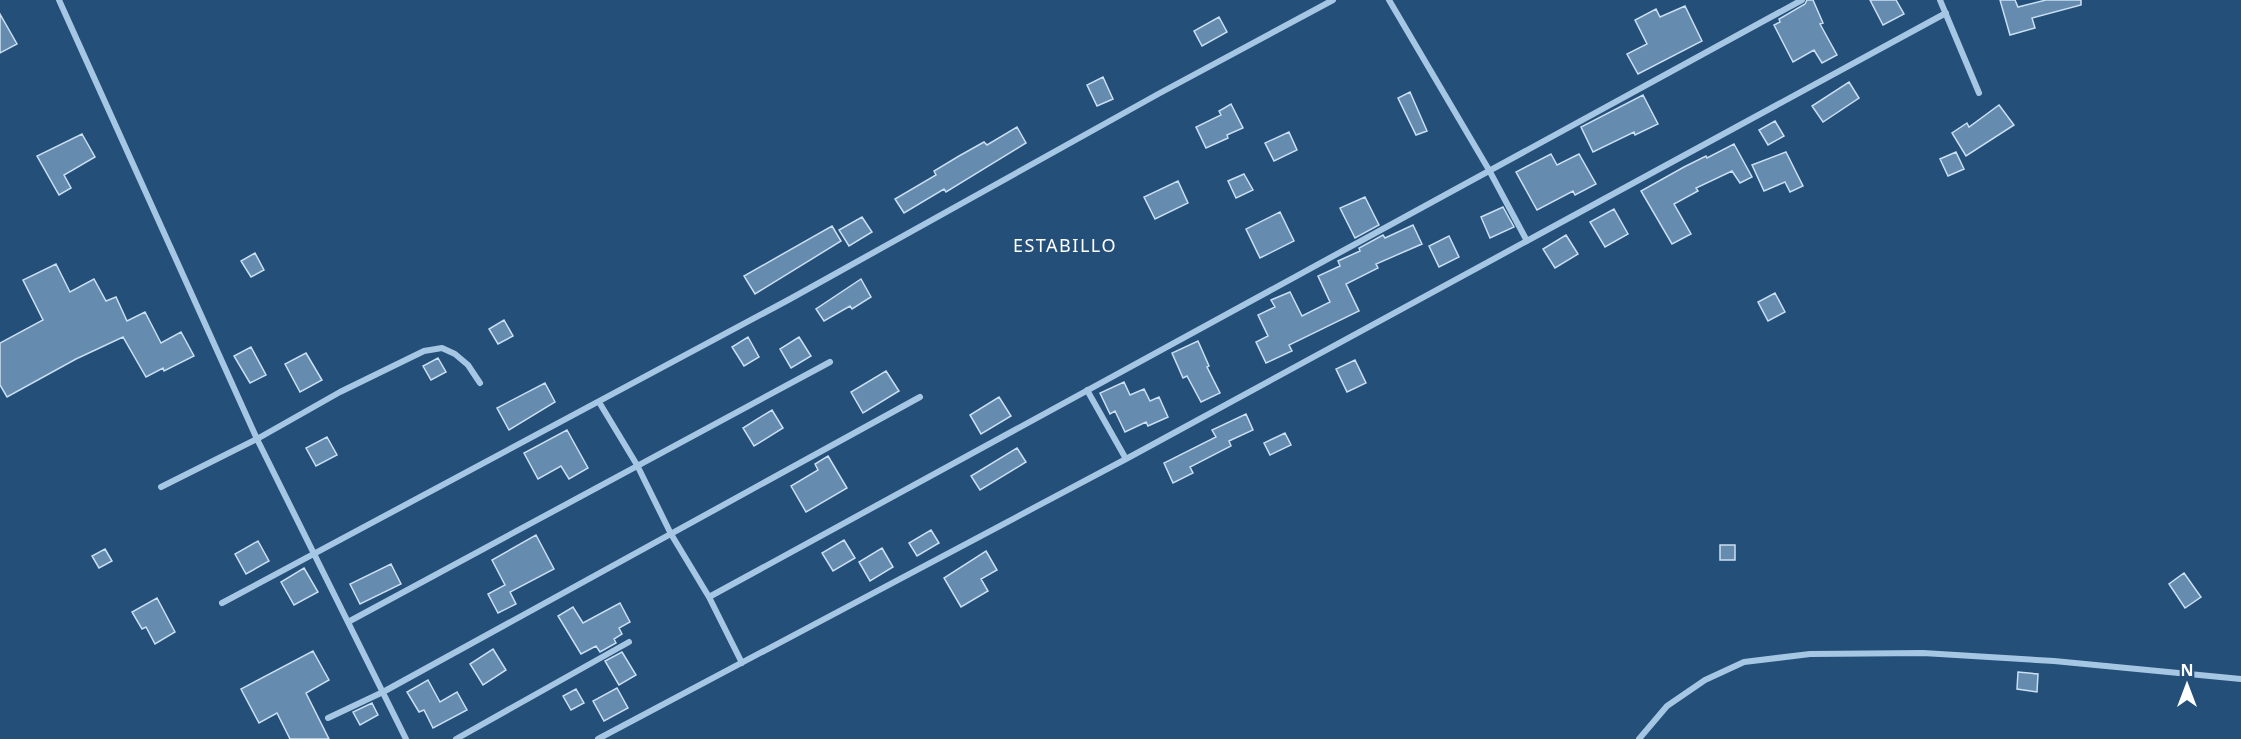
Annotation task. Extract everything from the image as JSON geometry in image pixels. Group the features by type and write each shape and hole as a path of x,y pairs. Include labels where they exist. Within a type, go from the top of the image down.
{"street":[{"path":"59,0 257,440 406,739"},
{"path":"222,603 801,294 1160,93 1333,0"},
{"path":"1389,0 1489,170 1527,241"},
{"path":"709,597 1802,0"},
{"path":"1940,0 1979,93"},
{"path":"598,739 1126,459 1946,13"},
{"path":"161,487 257,440 340,392 424,351 442,348 455,354 468,365 480,383"},
{"path":"348,622 830,362"},
{"path":"1088,390 1126,459"},
{"path":"328,718 383,692 920,397"},
{"path":"599,402 637,465 671,534 709,597 742,663"},
{"path":"456,739 629,642"},
{"path":"1640,739 1667,706 1705,680 1744,662 1810,654 1923,653 2054,661 2241,679"}],"building":[{"path":"1807,0 1813,0 1823,23 1820,24 1837,55 1822,63 1814,50 1793,62 1774,25 1780,22 1779,19 1805,4"},
{"path":"1870,0 1896,0 1904,14 1883,25"},
{"path":"2000,0 2015,0 2018,7 2046,0 2081,0 2081,5 2032,18 2035,28 2010,35"},
{"path":"1685,6 1702,41 1638,74 1627,54 1647,44 1635,20 1656,9 1660,17"},
{"path":"0,14 17,44 0,53"},
{"path":"1219,17 1227,32 1202,46 1194,31"},
{"path":"1103,77 1113,99 1097,106 1087,85"},
{"path":"1849,82 1859,98 1823,122 1812,106"},
{"path":"1410,92 1427,131 1416,135 1398,98"},
{"path":"1643,95 1658,124 1635,135 1634,132 1593,152 1581,127"},
{"path":"1231,104 1243,128 1206,148 1196,127 1221,115 1219,111"},
{"path":"1999,105 2014,125 1966,156 1952,133 1967,123 1969,127"},
{"path":"1775,121 1784,136 1768,145 1759,130"},
{"path":"1017,127 1026,143 946,192 944,189 904,213 895,199 936,175 934,171 959,156 984,142 987,145"},
{"path":"1289,132 1297,150 1274,161 1265,143"},
{"path":"82,134 95,157 64,175 71,188 59,195 37,156"},
{"path":"1734,144 1752,177 1740,183 1732,171 1696,188 1698,191 1674,204 1691,234 1672,244 1641,191 1684,167"},
{"path":"1786,152 1803,186 1790,192 1785,182 1764,191 1752,165"},
{"path":"1956,152 1964,169 1948,176 1940,159"},
{"path":"1551,154 1557,165 1579,154 1596,184 1575,195 1573,191 1537,210 1516,172"},
{"path":"1244,174 1253,190 1236,198 1228,181"},
{"path":"1178,181 1188,203 1155,219 1144,197"},
{"path":"1365,197 1379,225 1355,238 1340,208"},
{"path":"1503,207 1514,227 1490,238 1481,217"},
{"path":"1614,209 1628,234 1605,247 1590,222"},
{"path":"1280,212 1294,241 1260,258 1246,229"},
{"path":"862,217 872,232 849,246 839,230"},
{"path":"1413,225 1422,244 1376,264 1378,268 1346,284 1359,311 1289,345 1292,351 1266,363 1256,342 1268,336 1258,315 1275,307 1271,300 1290,292 1302,316 1330,302 1318,276 1340,266 1338,261 1360,251 1359,248 1383,235 1385,238"},
{"path":"832,226 841,241 755,294 744,276"},
{"path":"1566,235 1578,254 1555,268 1543,249"},
{"path":"1449,236 1459,257 1439,267 1429,246"},
{"path":"255,253 264,270 251,277 241,261"},
{"path":"56,264 70,292 94,279 106,301 116,297 127,321 145,312 161,343 181,332 194,356 146,377 123,337 76,359 7,397 0,385 0,343 43,320 23,280"},
{"path":"861,279 871,297 852,309 850,306 824,321 816,309"},
{"path":"1775,293 1785,312 1768,321 1758,302"},
{"path":"504,320 513,336 498,344 489,329"},
{"path":"748,337 759,357 744,366 732,347"},
{"path":"799,337 811,356 791,368 780,349"},
{"path":"1198,341 1209,366 1207,367 1220,393 1201,402 1187,376 1183,378 1172,353"},
{"path":"251,347 266,375 250,383 234,356"},
{"path":"306,353 322,380 300,392 285,364"},
{"path":"438,358 446,372 431,380 423,366"},
{"path":"1355,360 1366,383 1347,392 1336,369"},
{"path":"886,371 899,391 863,413 851,392"},
{"path":"1124,382 1130,395 1144,389 1150,401 1159,397 1168,417 1148,426 1146,422 1125,432 1115,411 1110,414 1100,393"},
{"path":"545,383 555,402 509,430 497,408"},
{"path":"999,397 1011,416 981,434 970,415"},
{"path":"772,410 783,428 754,446 743,428"},
{"path":"1246,414 1253,430 1229,441 1231,446 1190,467 1193,473 1173,483 1164,463 1216,437 1212,430"},
{"path":"567,430 588,468 569,479 561,466 538,479 524,453"},
{"path":"1285,433 1291,445 1270,455 1264,443"},
{"path":"327,437 337,455 316,466 306,448"},
{"path":"1017,448 1026,462 980,490 971,476"},
{"path":"828,456 847,488 806,512 791,486 818,470 815,464"},
{"path":"931,530 939,543 917,556 909,543"},
{"path":"536,535 554,569 510,592 516,604 498,613 488,594 505,585 492,560"},
{"path":"844,540 855,558 833,571 822,553"},
{"path":"258,541 269,561 246,574 235,554"},
{"path":"1720,545 1735,545 1735,560 1720,560"},
{"path":"882,548 893,567 870,581 859,562"},
{"path":"105,549 112,561 99,568 92,556"},
{"path":"986,551 997,570 981,579 988,591 961,607 944,578"},
{"path":"391,564 401,584 360,604 350,584"},
{"path":"304,568 318,592 294,605 281,582"},
{"path":"2184,573 2201,597 2185,608 2169,584"},
{"path":"157,598 175,632 155,644 146,627 142,629 132,612"},
{"path":"620,603 630,622 619,628 622,634 614,639 616,643 600,652 596,646 581,654 558,616 573,607 583,623"},
{"path":"493,649 506,670 483,685 470,664"},
{"path":"313,651 329,680 306,693 329,739 290,739 277,713 259,723 241,689"},
{"path":"622,652 636,675 619,685 605,661"},
{"path":"2018,672 2038,674 2037,692 2017,689"},
{"path":"428,680 440,702 457,692 467,710 433,728 424,710 419,712 407,692"},
{"path":"617,688 628,708 604,721 593,701"},
{"path":"576,689 584,703 571,710 563,696"},
{"path":"372,703 378,715 360,725 353,712"}],"district":[{"name":"ESTABILLO","path":"1065,246"}]}
